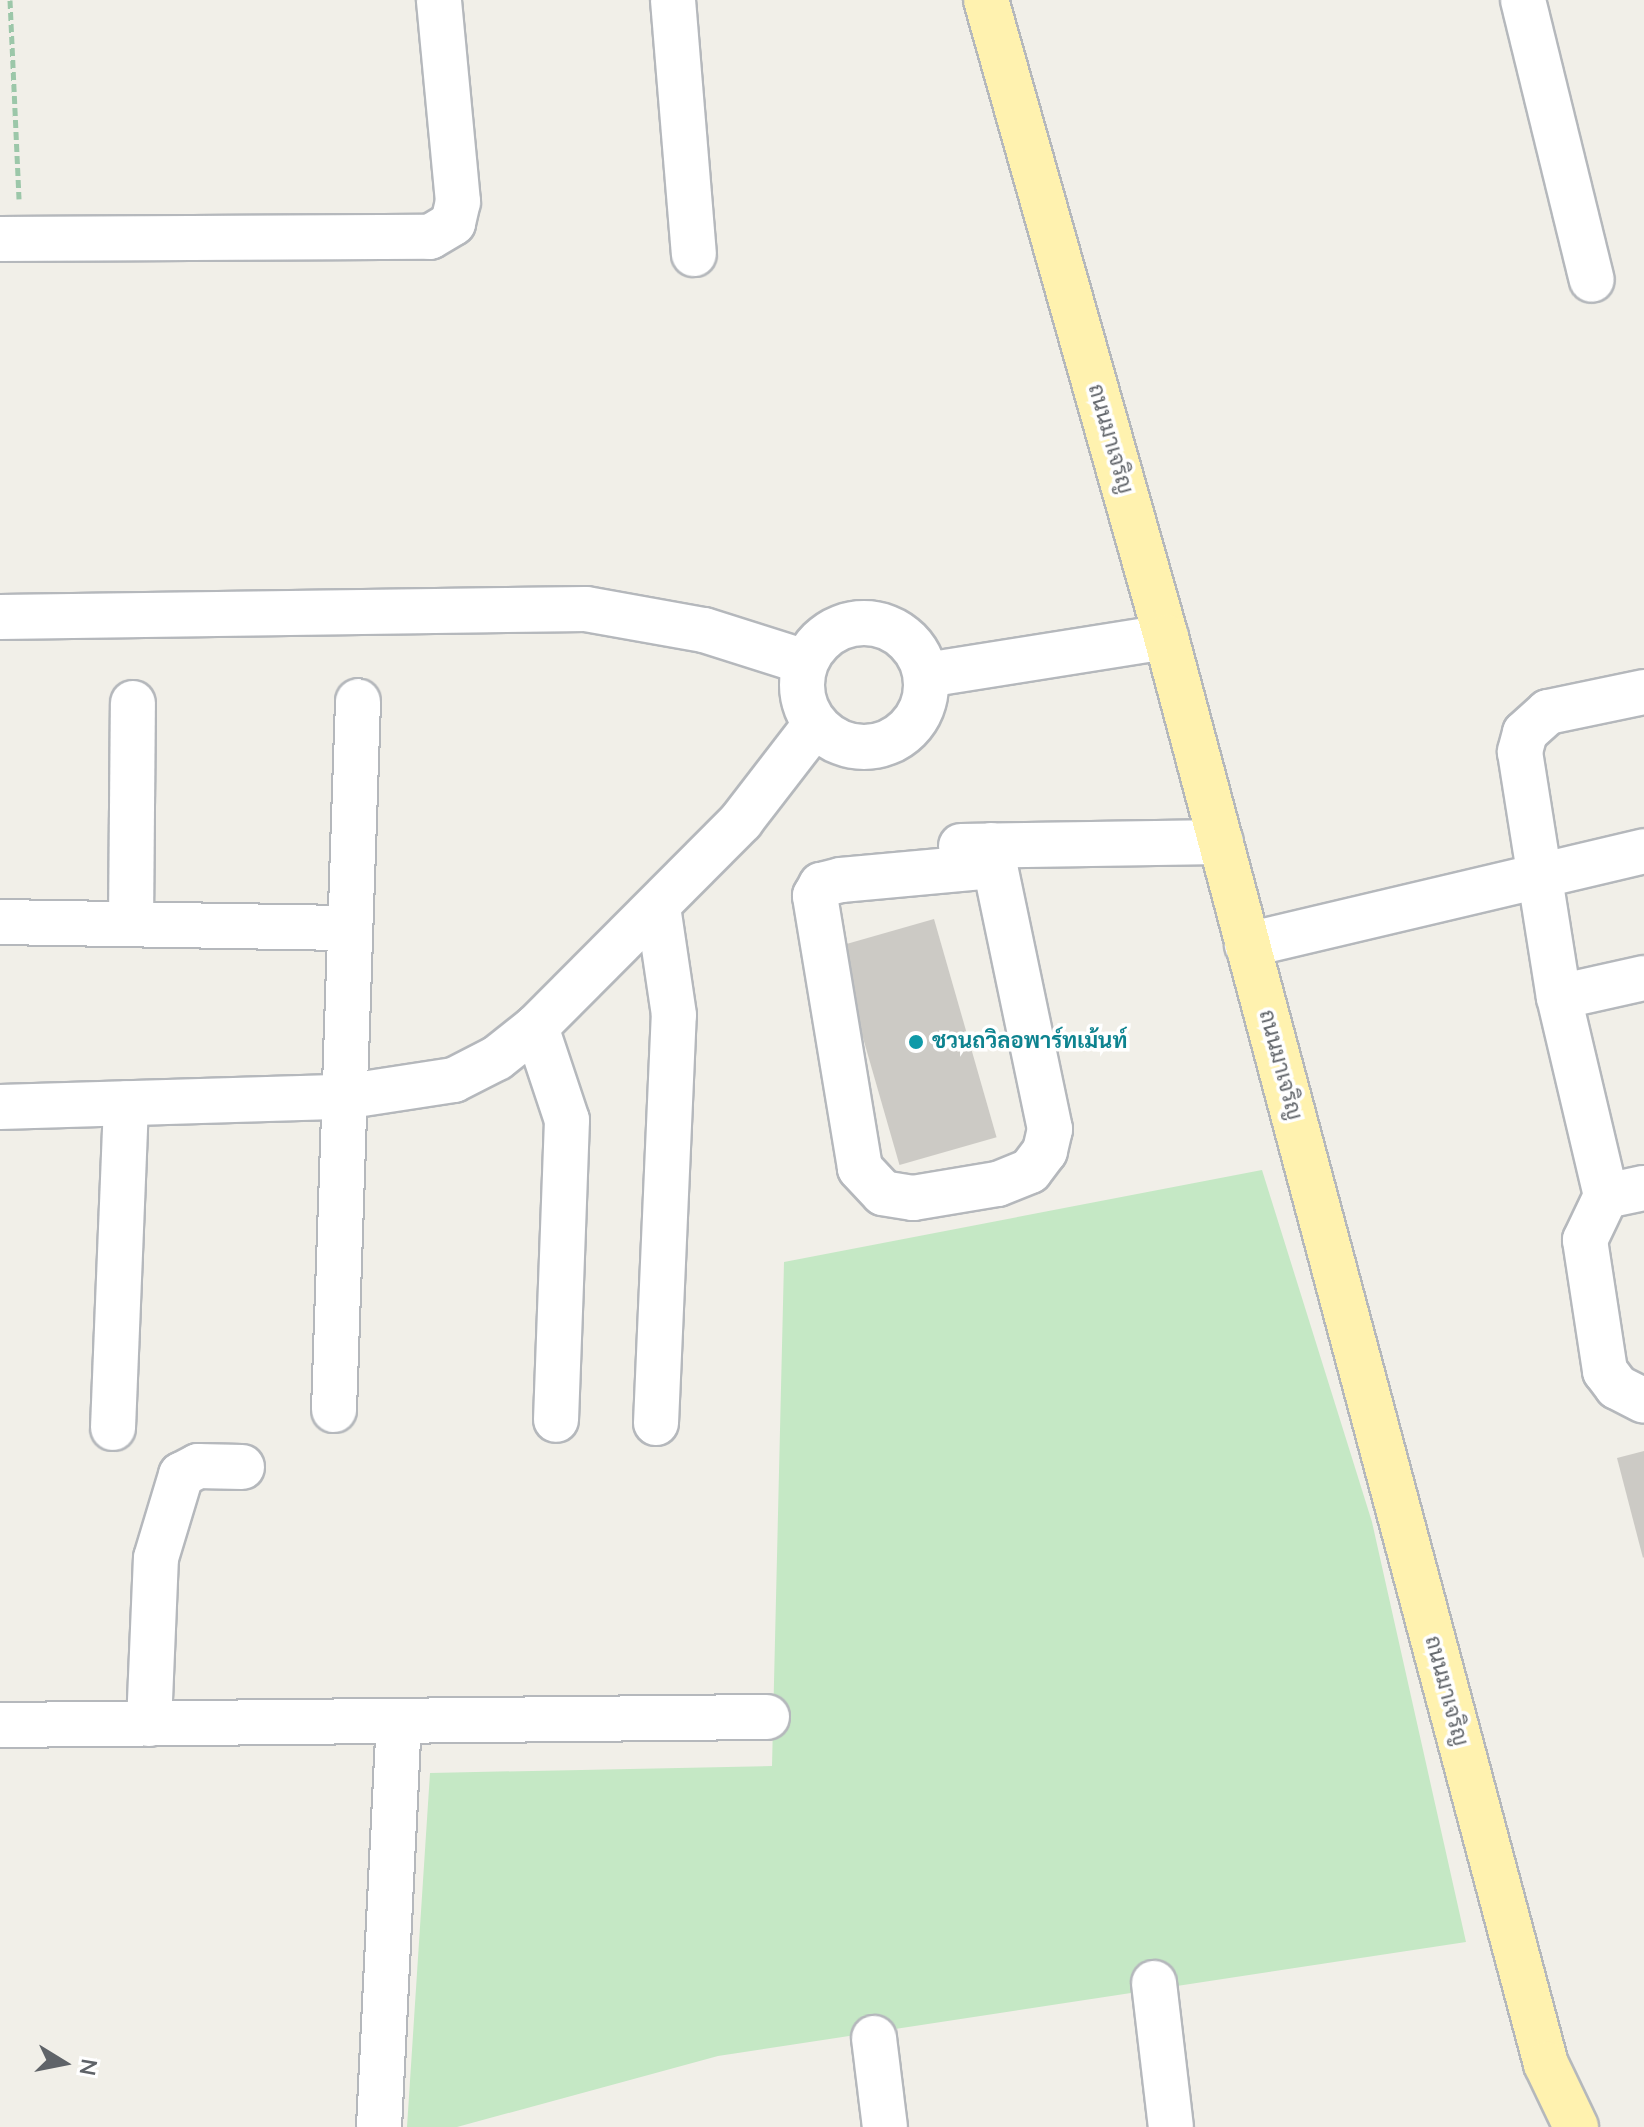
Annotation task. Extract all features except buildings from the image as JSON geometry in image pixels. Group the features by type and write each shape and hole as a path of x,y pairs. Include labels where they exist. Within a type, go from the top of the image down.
{"main road":[{"name":"ถนนมาเจริญ","path":"986,0 1166,637 1546,2064 1576,2127"}],"street":[{"path":"10,238 430,237 453,223 458,202 439,0"},
{"path":"673,0 694,254"},
{"path":"1523,0 1592,280"},
{"path":"0,617 586,609 704,630 805,662"},
{"path":"871,622 907,639 926,675 919,715 889,743 849,746 815,725 804,705 805,662 831,631 871,622"},
{"path":"926,675 1166,637"},
{"path":"1644,692 1548,712 1525,733 1520,752 1537,877 1559,997 1625,1192 1585,1240 1605,1371 1617,1387 1644,1401"},
{"path":"334,1410 347,928 358,701"},
{"path":"131,922 133,703"},
{"path":"0,1107 343,1097 454,1080 497,1058 536,1027 741,821 815,725"},
{"path":"827,852 993,855 1221,842"},
{"path":"1247,945 1644,851"},
{"path":"993,855 1050,1129 1045,1151 1030,1171 997,1184 913,1198 883,1193 860,1168 815,896 821,885 841,880 993,855"},
{"path":"656,1423 674,1015 658,906"},
{"path":"0,922 347,928"},
{"path":"1559,997 1644,978"},
{"path":"536,1027 567,1120 556,1420"},
{"path":"113,1428 126,1103"},
{"path":"149,1724 156,1558 181,1475 198,1466 242,1467"},
{"path":"0,1725 767,1717"},
{"path":"379,2127 399,1721"},
{"path":"1154,1983 1171,2127"},
{"path":"874,2038 885,2127"}],"path":[{"path":"10,0 10,238"}],"green space":[{"path":"1262,1170 1372,1522 1466,1942 718,2056 457,2127 407,2127 430,1773 772,1766 784,1262"}],"place":[{"name":"ชวนถวิลอพาร์ทเม้นท์","path":"916,1042"}]}
